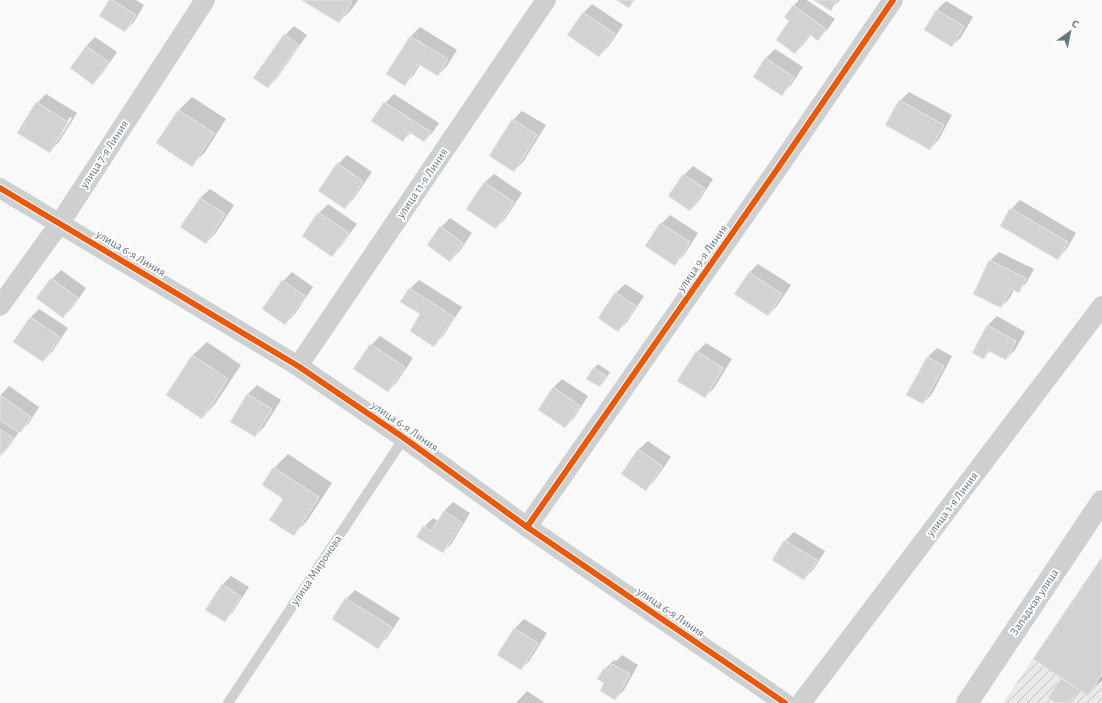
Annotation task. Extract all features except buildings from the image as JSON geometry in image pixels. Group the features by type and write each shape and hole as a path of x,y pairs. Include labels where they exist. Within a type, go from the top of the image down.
{"street":[{"name":"улица 7-я Линия","path":"0,306 60,222 205,0"},
{"name":"улица 11-я Линия","path":"298,366 546,0"},
{"name":"улица 9-я Линия","path":"528,527 893,0"},
{"name":"улица 6-я Линия","path":"0,188 60,222 298,366 404,438 528,527 785,703"},
{"name":"улица 1-я Линия","path":"801,703 1102,306"},
{"name":"Западная улица","path":"967,703 1102,501"}],"lane":[{"name":"улица Миронова","path":"228,703 404,438"}],"shaded area":[{"path":"1102,557 1102,703 1003,703"}],"cycle path":[{"path":"527,527 778,168 893,0"},
{"path":"0,188 298,366 404,438 527,527 785,703"}]}
